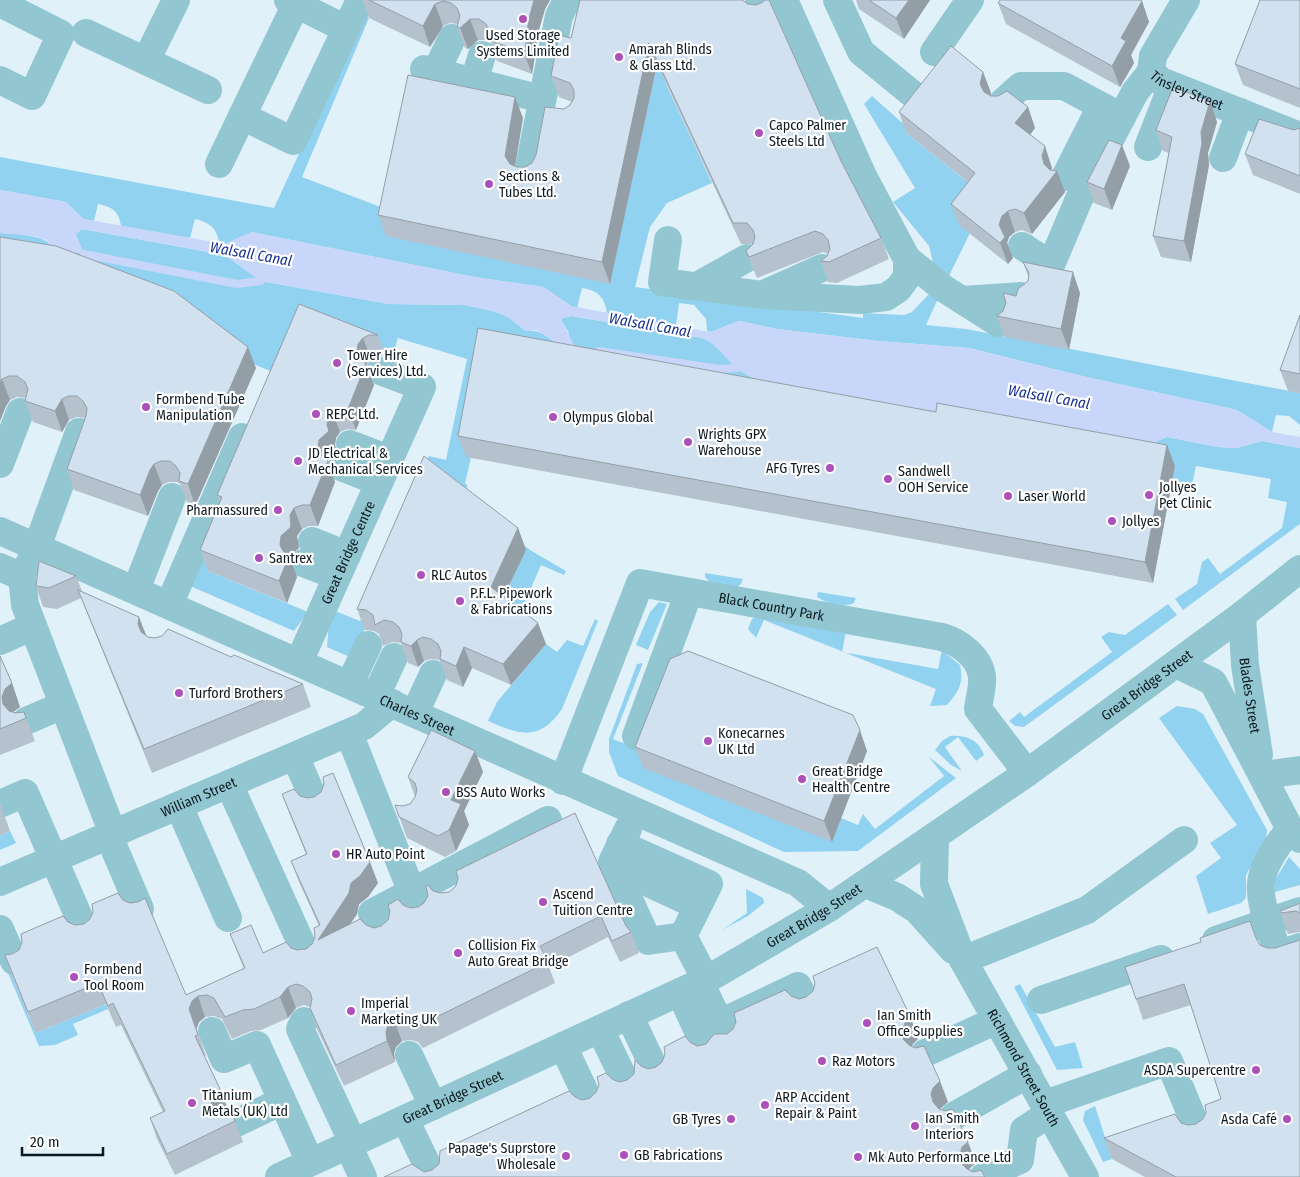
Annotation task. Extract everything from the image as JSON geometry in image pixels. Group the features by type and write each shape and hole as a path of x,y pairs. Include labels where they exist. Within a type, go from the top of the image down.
{"street":[{"path":"146,61 176,0"},
{"path":"242,116 293,141 360,0"},
{"path":"528,173 531,105 559,16 567,0"},
{"path":"837,0 861,52 915,96"},
{"path":"934,52 970,0"},
{"name":"Tinsley Street","path":"1186,0 1154,56 1162,79 1201,106 1240,112 1300,136"},
{"path":"219,164 292,2 346,29"},
{"path":"0,3 61,34 32,96 0,80"},
{"path":"768,4 907,259 953,294 998,323"},
{"path":"86,33 208,90"},
{"path":"452,38 430,71 474,82 531,105 567,115"},
{"path":"474,82 482,55"},
{"path":"1059,172 1084,140 1111,112 1135,92 1162,79"},
{"path":"1148,147 1162,79"},
{"path":"1003,102 1021,86 1064,86 1111,112"},
{"path":"1022,246 1051,265 1079,199 1111,112"},
{"path":"1223,158 1240,112"},
{"path":"668,240 662,282 763,295 860,300 886,297 898,289 907,277 907,259"},
{"path":"697,286 747,258"},
{"path":"763,295 822,268"},
{"path":"953,294 1021,296"},
{"name":"Great Bridge Centre","path":"298,662 422,387 380,371"},
{"path":"0,464 20,412"},
{"path":"172,615 250,419"},
{"path":"79,432 37,547 11,572 140,908"},
{"path":"346,456 384,471"},
{"path":"136,590 172,497"},
{"name":"Charles Street","path":"0,531 136,590 172,615 298,662 350,684 563,781 798,883 829,908"},
{"path":"307,552 342,566"},
{"name":"Great Bridge Street","path":"293,1172 695,985 829,908 1027,773 1242,615 1300,569"},
{"name":"Black Country Park","path":"563,781 640,583 942,636 956,641 976,663 982,677 978,709 1027,773"},
{"path":"645,729 689,592"},
{"name":"Blades Street","path":"1242,615 1245,664 1262,775"},
{"path":"0,640 33,626"},
{"path":"350,684 368,645"},
{"path":"394,657 395,704"},
{"name":"Blades Street","path":"1176,664 1213,682 1295,834"},
{"path":"395,704 433,674"},
{"name":"William Street","path":"0,882 349,733 364,726 395,704"},
{"path":"26,721 63,705"},
{"path":"349,733 416,904 548,820"},
{"path":"295,756 316,804"},
{"path":"1262,775 1300,770"},
{"path":"229,784 307,956"},
{"path":"0,804 25,793 45,862 77,935"},
{"path":"373,794 409,812"},
{"path":"179,806 228,918"},
{"path":"636,812 617,856 648,941 683,936"},
{"path":"1280,940 1259,892 1262,872 1272,851 1295,834"},
{"name":"Richmond Street South","path":"935,837 934,884 962,960 1085,1177"},
{"path":"962,960 1087,910 1184,840"},
{"path":"617,856 709,884 683,936 695,985 718,1038 798,986 807,1004"},
{"name":"Richmond Street South","path":"866,884 898,897 919,913 962,960"},
{"path":"1280,940 1300,911"},
{"path":"0,929 14,961"},
{"path":"1041,1000 1186,950 1280,940 1300,929"},
{"path":"628,1015 657,1074"},
{"path":"925,1054 997,1020"},
{"path":"304,1021 300,1029 363,1177"},
{"path":"600,1029 628,1088"},
{"path":"211,1032 224,1059 257,1045 282,1101 293,1172"},
{"path":"563,1046 591,1105"},
{"path":"409,1056 433,1106"},
{"path":"983,1177 1020,1160 1024,1130 1047,1109 1169,1061 1198,1131"},
{"path":"954,1116 1028,1074"},
{"path":"234,1124 282,1101"},
{"path":"398,1122 416,1177"},
{"path":"398,1122 433,1177"}],"shaded area":[{"path":"0,0 1300,0 1300,1177 0,1177"},
{"path":"370,0 365,15 369,18 302,177 391,211 609,283 671,0 665,82 712,183 667,203 650,227 635,287 863,318 863,313 904,315 912,312 929,294 940,294 926,325 966,329 1300,393 1300,425 1289,416 1276,415 1272,432 1237,410 1082,376 969,348 878,341 777,329 739,321 711,332 707,331 706,319 694,305 679,303 676,326 607,313 602,299 592,290 582,288 577,308 543,287 474,277 252,232 225,244 219,243 212,227 195,219 190,238 121,226 117,213 103,205 98,204 94,221 83,219 66,202 0,190 0,157 274,208"},
{"path":"872,96 909,129 906,133 974,187 970,233 948,278 935,271 929,246 893,202 915,188 864,104"},
{"path":"82,229 225,255 261,281 389,304 465,305 493,311 508,317 526,331 535,331 556,343 569,333 562,322 562,318 571,316 702,338 712,342 737,368 1157,441 1167,437 1218,447 1237,448 1262,441 1300,448 1300,524 1183,610 1175,599 1197,584 1202,562 1208,558 1220,574 1282,528 1287,502 1268,498 1271,479 1196,466 1192,485 1172,481 1175,466 471,458 465,483 468,486 461,495 530,550 566,571 564,575 541,565 525,602 533,606 520,624 431,477 352,658 327,647 329,620 335,611 360,621 429,456 446,460 467,359 398,338 392,358 307,325 208,571 308,612 294,631 190,586 277,374 0,257 0,233 36,237 55,248"},
{"path":"705,573 743,579 737,587 710,582 705,577"},
{"path":"818,592 856,598 854,603 846,605 835,604 817,597"},
{"path":"659,602 667,604 648,650 636,645 650,612"},
{"path":"1168,604 1177,615 1024,727 1015,726 1009,721 1020,712 1024,717 1112,652 1101,637 1109,632 1125,635"},
{"path":"758,616 846,631 842,651 764,620 756,638 748,629 752,619"},
{"path":"595,619 598,621 562,709 554,720 537,731 528,733 510,730 488,721 497,702 546,644 557,652 567,640 583,646"},
{"path":"942,650 960,665 960,686 947,705 930,706 936,689 845,653 938,669"},
{"path":"643,663 613,739 648,753 832,841 841,818 858,825 863,814 875,829 944,776 929,757 956,778 858,851 784,852 618,776 609,752 609,739 637,664"},
{"path":"1177,706 1195,709 1203,714 1267,830 1266,839 1246,875 1246,898 1241,903 1208,914 1196,876 1221,858 1210,843 1237,825 1159,718"},
{"path":"950,736 961,736 971,739 978,745 984,755 976,761 958,737 945,747 962,771 951,765 935,750 942,741"},
{"path":"10,831 16,843 0,850 0,836"},
{"path":"1289,857 1300,869 1300,885 1275,892 1275,880"},
{"path":"746,889 763,898 764,903 748,916 722,930 747,913"},
{"path":"7,964 36,1033 106,1004 108,1009 73,1024 78,1035 55,1045 39,1046 5,966"},
{"path":"1020,984 1055,1047 1075,1042 1083,1068 1057,1070 1014,987"},
{"path":"1095,1106 1112,1159 1103,1162 1083,1120 1085,1111"}],"water":[{"name":"Walsall Canal","path":"0,190 66,202 83,219 225,244 252,232 474,277 544,287 571,306 710,332 739,321 777,329 878,341 969,348 1082,376 1237,410 1272,432 1300,437 1300,448 1262,441 1237,448 1218,447 1167,437 1157,441 1149,448 765,383 739,370 716,347 702,338 571,316 562,318 562,322 575,347 556,343 537,330 526,331 508,317 493,311 465,305 389,304 261,281 225,255 82,229 76,234 84,254 63,251 55,248 48,241 35,236 0,233"}],"building":[{"path":"369,0 534,0 528,22 527,29 529,29 524,53 489,40 489,30 486,24 479,19 470,19 460,28 457,27 460,15 457,8 451,3 443,1 435,4 423,26"},
{"path":"580,0 742,0 748,4 756,5 769,0 841,161 881,238 829,262 821,261 827,256 830,249 828,240 823,234 815,231 749,257 746,251 753,244 755,237 753,230 747,223 733,223 649,43 602,262 378,215 408,75 515,97 505,156 510,164 517,167 525,167 532,163 536,155 545,107 564,109 570,105 574,98 574,90 570,83 551,76 559,35 571,38"},
{"path":"869,0 909,0 896,18"},
{"path":"1000,0 1142,1 1121,38 1126,41 1112,66 998,3"},
{"path":"1260,0 1300,0 1300,89 1235,64"},
{"path":"951,46 983,72 980,84 984,92 991,96 998,96 1007,91 1028,107 1015,123 1045,146 1042,156 1044,164 1050,170 1057,171 1024,213 1015,209 1008,211 1002,216 999,225 1005,237 1000,243 951,204 975,173 899,112"},
{"path":"1173,87 1210,101 1201,132 1202,143 1184,241 1153,236 1172,137 1156,130"},
{"path":"1259,119 1294,130 1300,128 1300,176 1245,154"},
{"path":"1109,140 1122,145 1104,189 1087,182"},
{"name":"Formbend Tube Manipulation","path":"0,237 56,246 174,291 248,347 188,484 179,481 180,473 170,461 161,461 154,464 140,495 67,469 86,416 87,408 83,401 77,396 69,396 62,399 55,411 25,401 28,389 25,382 17,376 9,376 0,382"},
{"path":"1023,262 1073,272 1061,329 997,316 1003,311 1006,303 1003,293 1016,296 1018,289 1028,281 1029,273"},
{"path":"299,304 378,335 369,335 358,344 357,353 366,364 348,409 339,408 332,411 328,417 327,425 329,431 319,440 318,448 321,455 328,461 310,505 294,508 290,515 291,527 281,536 280,545 289,556 279,581 200,550 222,497 217,495"},
{"path":"1300,315 1300,374 1280,370"},
{"path":"478,328 936,412 937,403 1167,445 1145,562 458,436"},
{"path":"424,456 518,528 491,587 538,623 503,664 464,647 456,666 440,659 441,651 438,644 431,639 423,637 411,646 401,642 402,634 399,627 393,622 384,620 375,625 373,615 366,610 357,609"},
{"path":"39,561 76,576 49,588 36,586"},
{"name":"Turford Brothers","path":"78,590 139,617 138,624 141,632 148,637 162,636 168,629 231,657 234,655 303,684 144,749"},
{"path":"688,651 853,715 860,730 824,821 635,747 670,659"},
{"path":"0,656 12,683 5,689 2,697 3,704 9,711 16,713 24,712 26,718 0,729"},
{"path":"431,730 475,751 451,800 461,804 449,830 438,836 399,817 395,805 410,804 415,797 417,790 415,783 408,777"},
{"path":"333,773 370,862 360,876 351,883 349,893 318,940 360,919 366,925 374,928 381,926 388,920 390,912 388,905 398,899 403,905 410,908 418,907 424,903 428,896 426,886 428,885 433,891 449,892 456,886 458,878 456,871 575,813 626,926 631,932 612,941 601,916 540,946 548,962 416,1027 411,1021 403,1018 394,1020 388,1025 386,1032 387,1041 336,1065 310,1008 312,999 310,992 303,986 296,984 288,987 280,997 254,1009 243,1010 225,1017 214,998 207,995 198,996 192,1001 189,1009 198,1035 195,1036 220,1089 213,1095 212,1109 218,1116 233,1117 235,1121 167,1154 150,1118 165,1111 113,1003 108,1006 98,983 28,1012 5,955 19,950 22,942 21,934 63,916 68,922 75,925 84,924 90,919 93,912 92,904 118,893 123,900 130,903 138,902 145,898 186,995 245,968 230,934 251,925 263,953 286,942 291,948 297,950 306,949 312,944 315,937 314,928 320,925 291,861 307,854 282,794 294,789 300,796 314,797 321,792 324,784 323,777"},
{"path":"1300,903 1300,913 1296,911 1281,913 1280,911 1298,904"},
{"name":"ASDA Supercentre","path":"1250,921 1260,945 1267,948 1275,948 1300,939 1300,1177 1176,1177 1104,1138 1175,1114 1181,1123 1188,1125 1196,1124 1203,1119 1206,1112 1205,1105 1221,1099 1184,984 1136,999 1125,967 1201,942 1200,938"},
{"path":"877,947 911,1018 905,1023 902,1030 903,1039 915,1048 924,1046 940,1081 933,1088 931,1094 933,1102 939,1109 946,1111 953,1109 968,1142 962,1147 960,1154 961,1163 973,1172 981,1170 985,1177 384,1177 412,1164 424,1172 432,1170 439,1164 440,1151 569,1091 575,1097 582,1100 590,1098 596,1092 599,1085 597,1077 606,1073 612,1079 619,1082 627,1080 634,1074 635,1060 641,1066 648,1069 656,1067 662,1062 665,1054 664,1047 685,1036 697,1046 706,1044 714,1034 727,1034 733,1029 736,1022 734,1013 785,990 791,996 799,999 806,997 813,991 815,984 813,976"}],"waterway":[{"path":"84,254 237,284 261,281"},
{"path":"599,351 720,369 737,368"}],"place":[{"name":"Used Storage Systems Limited","path":"523,19"},
{"name":"Amarah Blinds & Glass Ltd.","path":"619,57"},
{"name":"Capco Palmer Steels Ltd","path":"759,133"},
{"name":"Sections & Tubes Ltd.","path":"489,184"},
{"name":"Tower Hire (Services) Ltd.","path":"337,363"},
{"name":"Formbend Tube Manipulation","path":"146,407"},
{"name":"REPC Ltd.","path":"316,414"},
{"name":"Olympus Global","path":"553,417"},
{"name":"Wrights GPX Warehouse","path":"688,442"},
{"name":"JD Electrical & Mechanical Services","path":"298,461"},
{"name":"AFG Tyres","path":"830,468"},
{"name":"Sandwell OOH Service","path":"888,479"},
{"name":"Jollyes Pet Clinic","path":"1149,495"},
{"name":"Laser World","path":"1008,496"},
{"name":"Pharmassured","path":"278,510"},
{"name":"Jollyes","path":"1112,521"},
{"name":"Santrex","path":"259,558"},
{"name":"RLC Autos","path":"421,575"},
{"name":"P.F.L. Pipework & Fabrications","path":"460,601"},
{"name":"Turford Brothers","path":"179,693"},
{"name":"Konecarnes UK Ltd","path":"708,741"},
{"name":"Great Bridge Health Centre","path":"802,779"},
{"name":"BSS Auto Works","path":"446,792"},
{"name":"HR Auto Point","path":"336,854"},
{"name":"Ascend Tuition Centre","path":"543,902"},
{"name":"Collision Fix Auto Great Bridge","path":"458,953"},
{"name":"Formbend Tool Room","path":"74,977"},
{"name":"Imperial Marketing UK","path":"351,1011"},
{"name":"Ian Smith Office Supplies","path":"867,1023"},
{"name":"Raz Motors","path":"822,1061"},
{"name":"ASDA Supercentre","path":"1256,1070"},
{"name":"Titanium Metals (UK) Ltd","path":"192,1103"},
{"name":"ARP Accident Repair & Paint","path":"765,1105"},
{"name":"GB Tyres","path":"731,1119"},
{"name":"Asda Café","path":"1287,1119"},
{"name":"Ian Smith Interiors","path":"915,1126"},
{"name":"GB Fabrications","path":"624,1155"},
{"name":"Papage's Suprstore Wholesale","path":"566,1156"},
{"name":"Mk Auto Performance Ltd","path":"858,1157"}]}
